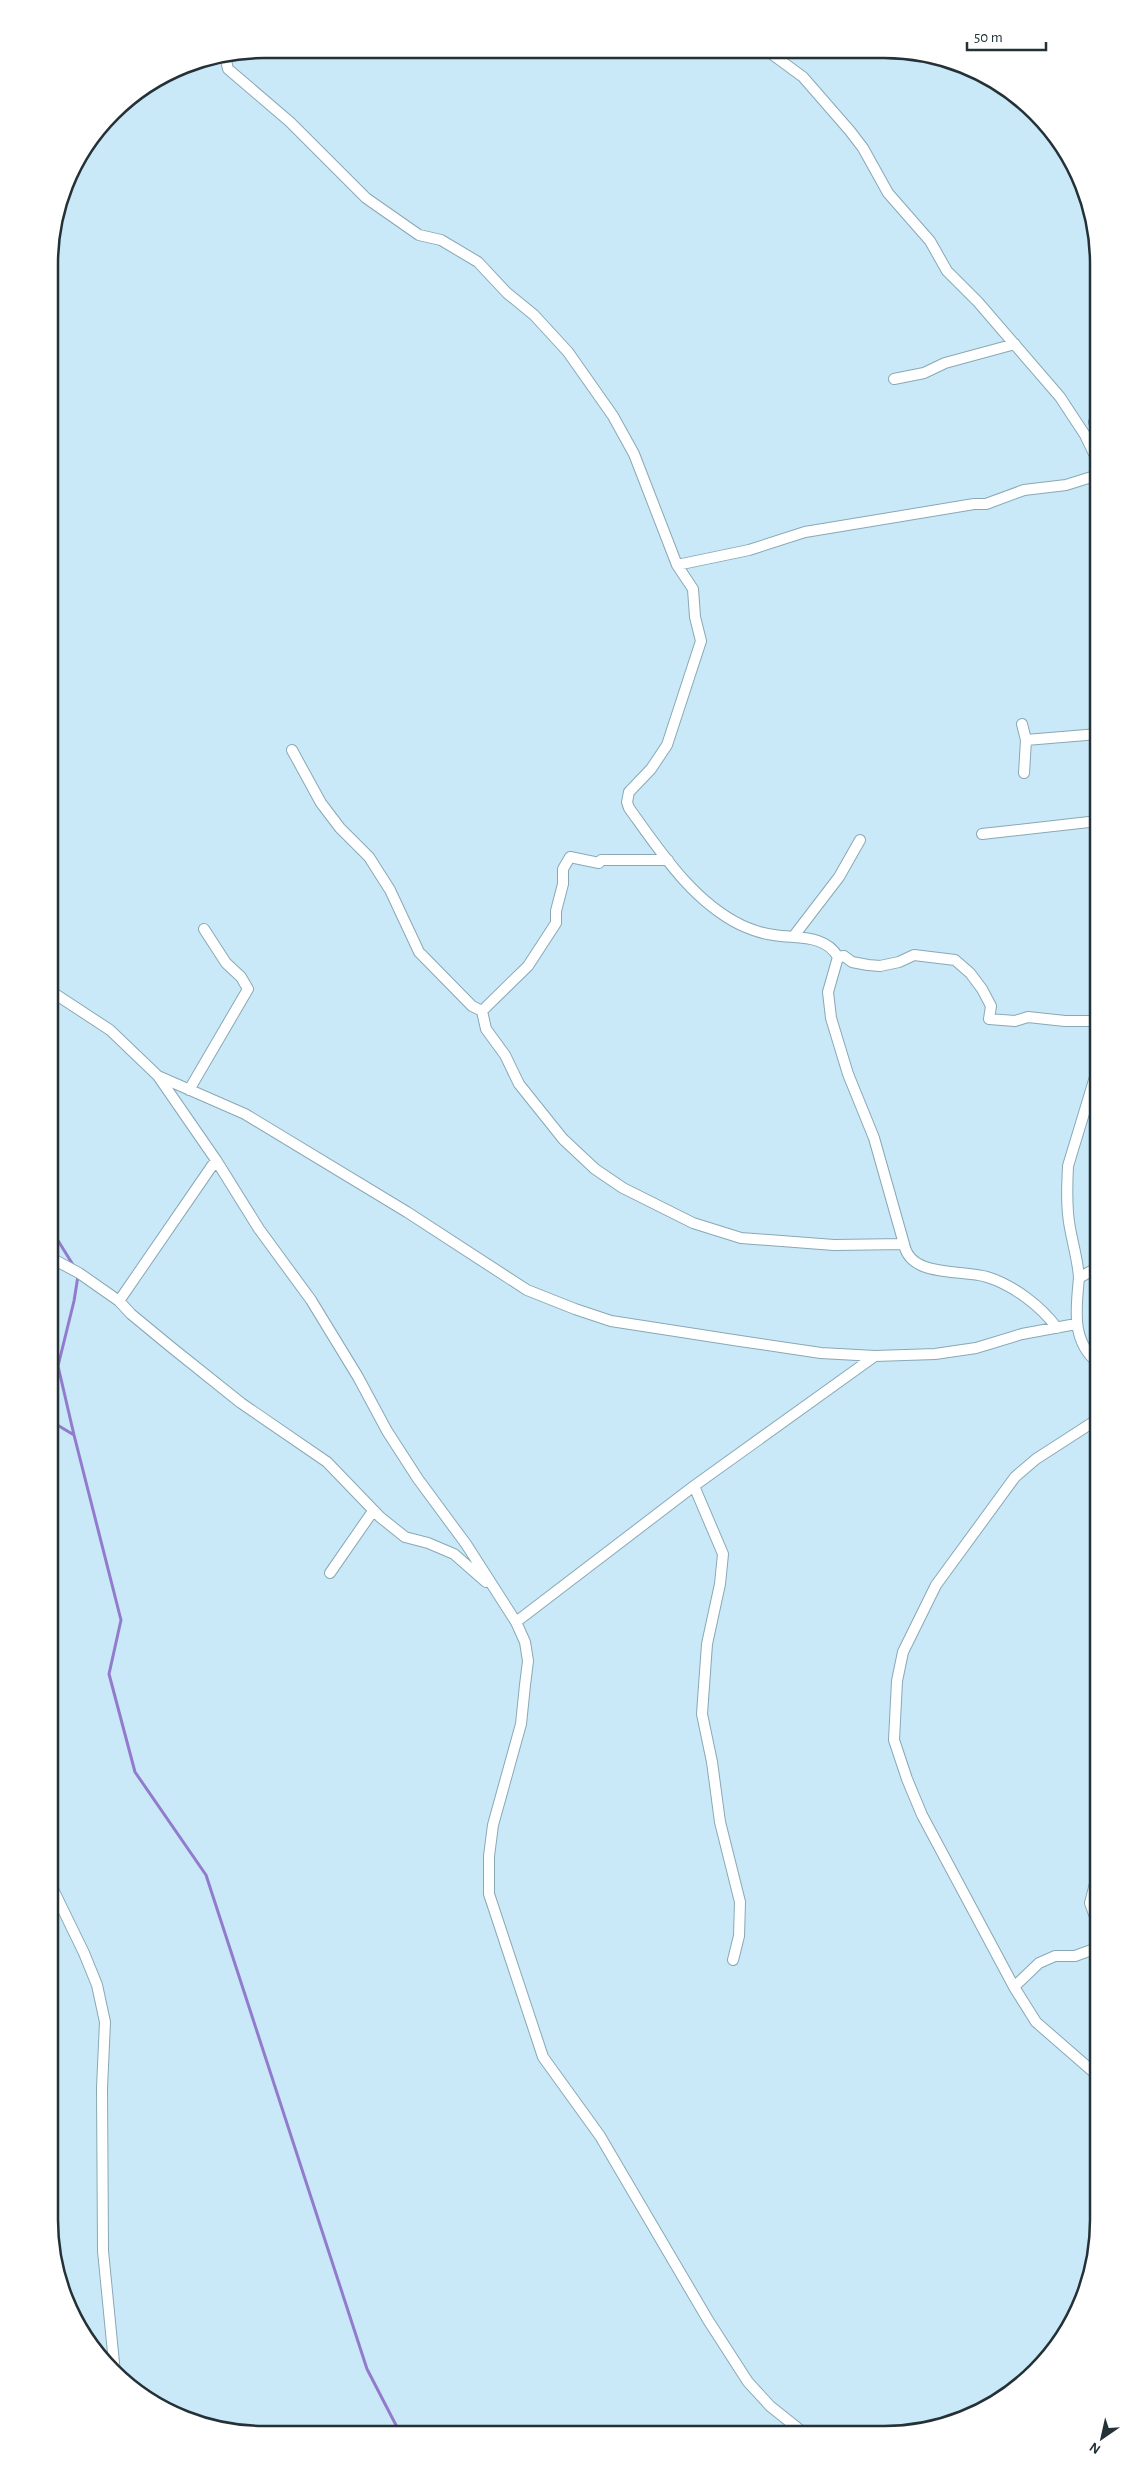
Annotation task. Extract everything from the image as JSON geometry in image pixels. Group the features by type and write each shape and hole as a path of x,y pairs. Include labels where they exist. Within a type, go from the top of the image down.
{"street":[{"path":"777,58 803,77 850,131 863,148 888,193 930,241 947,271 1015,344 1060,397 1090,445"},
{"path":"226,61 228,69 290,122 366,198 419,234 441,240 478,262 507,293 534,315 568,352 613,416 634,454 677,564 693,589 695,617 701,641 667,745 652,769 629,792 627,802 629,808 668,860 703,898 738,923 755,931 812,939 827,943 833,947 838,957 828,992 831,1018 845,1066 874,1138 904,1244 910,1258 919,1266 987,1277 1033,1302 1045,1311 1057,1328"},
{"path":"894,379 924,373 945,363 1015,344"},
{"path":"677,564 749,550 805,532 974,504 986,504 1024,490 1075,483 1090,478"},
{"path":"1022,724 1026,740 1024,772"},
{"path":"1026,740 1090,735"},
{"path":"292,750 321,803 340,828 368,856 390,890 419,952 472,1006 482,1012 486,1029 505,1055 519,1084 563,1140 595,1169 623,1188 693,1223 741,1238 834,1245 904,1244"},
{"path":"982,834 1090,822"},
{"path":"793,937 839,877 860,840"},
{"path":"482,1012 528,966 556,923 556,911 563,884 563,869 570,857 599,862 601,860 668,860"},
{"path":"189,1090 248,989 240,977 226,963 204,929"},
{"path":"838,957 844,956 852,962 868,966 880,966 899,962 914,955 955,960 970,973 982,989 991,1006 989,1019 1015,1021 1028,1017 1065,1021 1090,1021"},
{"path":"58,996 110,1030 158,1076 216,1160 259,1229 311,1300 413,1471 466,1544 514,1618 526,1651 525,1685 521,1724 493,1824 489,1856 489,1894 543,2057 600,2136 708,2320 748,2382 770,2406 795,2426"},
{"path":"158,1076 245,1114 415,1217 527,1290 611,1321 822,1353 875,1356 934,1354 976,1348 1022,1334 1076,1324"},
{"path":"1090,1096 1068,1174 1070,1227 1080,1278 1076,1324 1082,1342 1090,1352"},
{"path":"119,1300 216,1160"},
{"path":"58,1262 79,1273 119,1300 131,1314 164,1342 241,1403 327,1462 374,1511 405,1537 428,1543 454,1554 486,1582 497,1602 514,1618"},
{"path":"1080,1278 1090,1272"},
{"path":"514,1618 875,1356"},
{"path":"1090,1424 1036,1458 1014,1477 936,1585 903,1652 897,1681 894,1740 907,1779 945,1859 1014,1987 1036,2022 1090,2069"},
{"path":"694,1486 723,1554 720,1584 707,1644 702,1714 712,1762 720,1822 740,1902 740,1936 733,1960"},
{"path":"330,1573 374,1511"},
{"path":"58,1900 84,1953 96,1985 105,2022 102,2098 103,2243 114,2360"},
{"path":"1014,1987 1039,1963 1055,1956 1075,1956 1090,1951"}],"waterway":[{"path":"58,1241 75,1268"},
{"path":"74,1435 58,1366 74,1301 78,1276"},
{"path":"58,1425 74,1435 121,1620 109,1674 135,1772 206,1875 367,2369 396,2426"}]}
